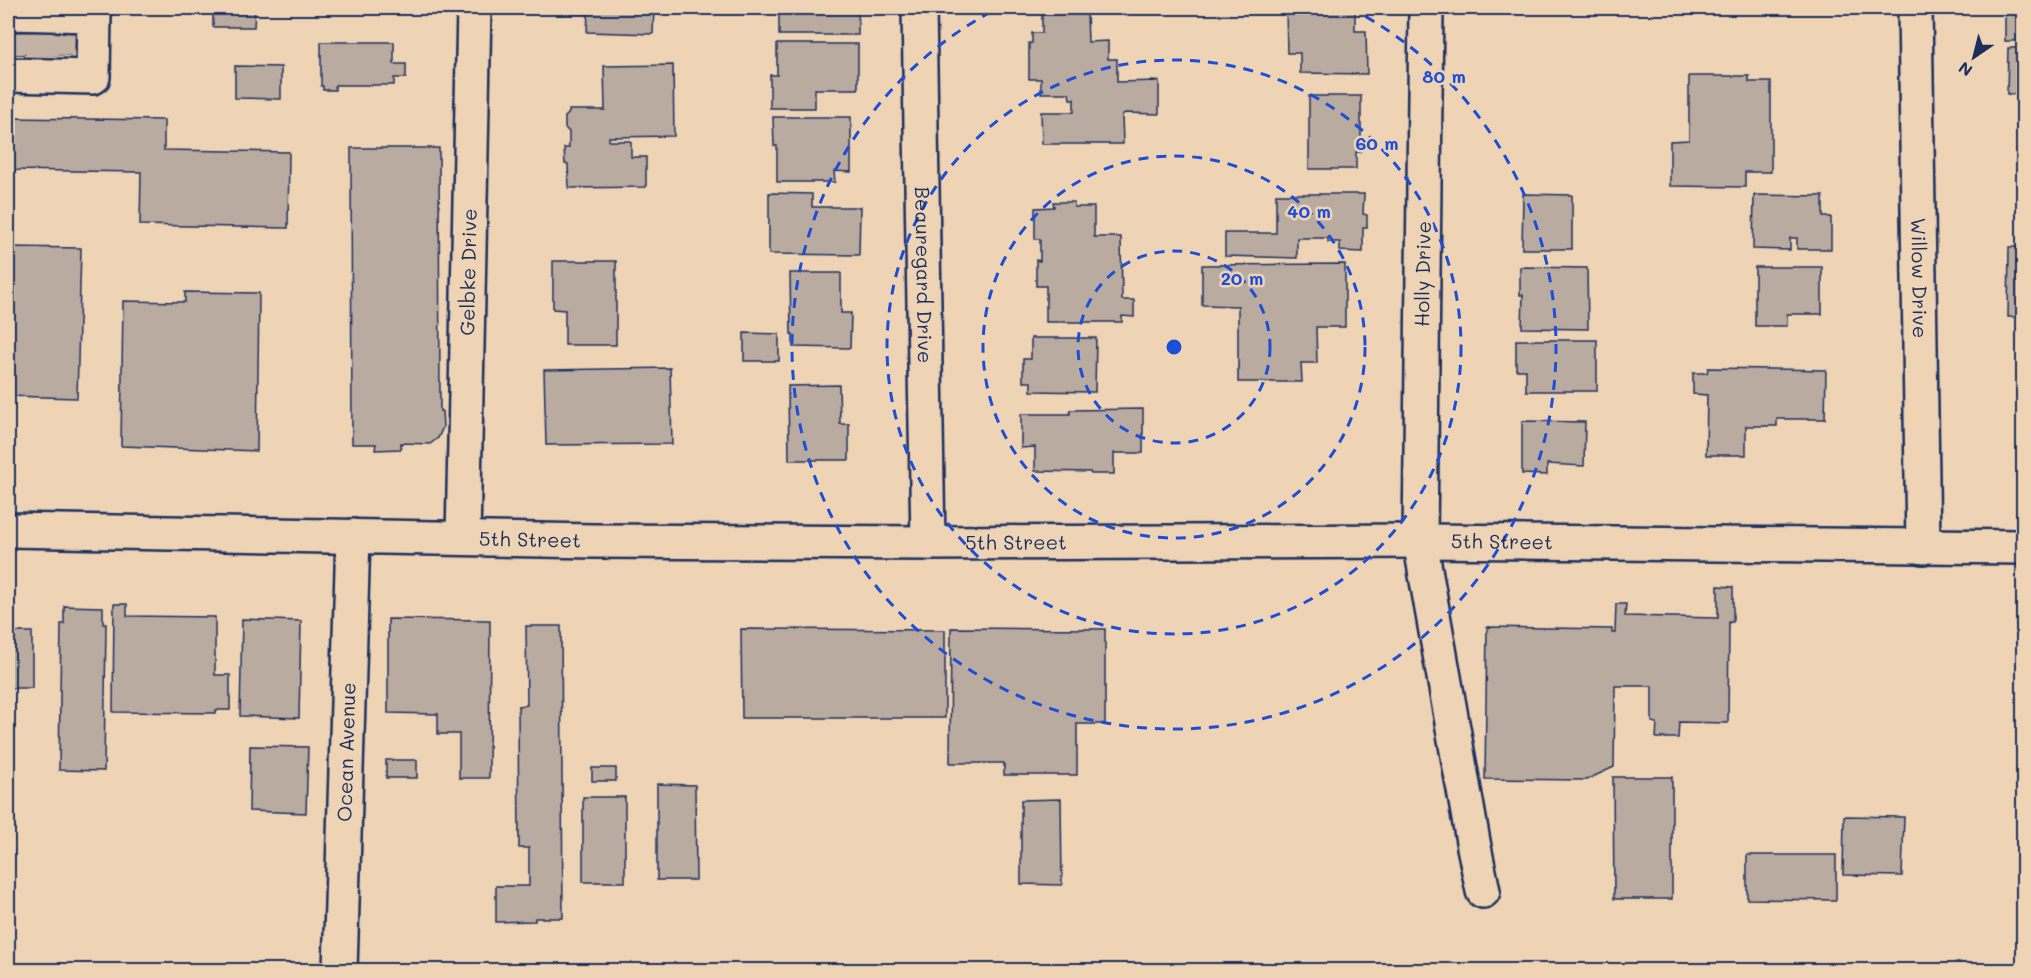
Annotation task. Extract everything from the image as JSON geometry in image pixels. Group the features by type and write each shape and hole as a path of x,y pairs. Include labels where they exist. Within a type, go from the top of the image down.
{"street":[{"name":"Gelbke Drive","path":"463,538 474,8"},
{"name":"Beauregard Drive","path":"919,8 928,543"},
{"name":"Holly Drive","path":"1426,8 1420,541 1473,847 1483,891"},
{"name":"Willow Drive","path":"1915,8 1923,547"},
{"name":"5th Street","path":"8,530 594,541 928,543 1420,541 2024,547"},
{"name":"Ocean Avenue","path":"340,970 353,536"}],"building":[{"path":"213,8 255,8 254,27 213,27"},
{"path":"338,8 383,8 383,12 338,12"},
{"path":"547,8 654,8 653,34 587,32 588,14 546,12"},
{"path":"779,8 858,8 858,35 779,35"},
{"path":"1286,8 1355,8 1355,31 1366,31 1367,74 1300,73 1300,53 1287,53"},
{"path":"2005,8 2024,8 2024,41 2005,41"},
{"path":"1042,13 1087,13 1088,42 1108,41 1108,59 1117,59 1117,82 1159,81 1159,114 1125,113 1122,115 1123,144 1042,144 1041,112 1074,112 1074,99 1070,99 1069,93 1041,93 1041,79 1029,79 1029,43 1032,43 1032,33 1042,33"},
{"path":"8,33 79,34 79,55 8,54"},
{"path":"321,42 394,42 394,64 406,64 406,78 394,78 394,85 335,85 335,90 323,90 321,86"},
{"path":"777,44 858,44 858,89 815,89 815,108 770,108 770,75 777,75"},
{"path":"2008,48 2024,48 2024,94 2007,94"},
{"path":"673,65 674,136 609,137 609,141 631,141 631,157 646,157 646,187 569,188 568,164 565,164 564,148 569,148 569,132 565,128 565,117 569,110 605,110 604,66"},
{"path":"235,66 281,67 281,99 235,98"},
{"path":"1689,76 1749,76 1749,82 1771,82 1771,172 1745,172 1745,187 1670,186 1670,141 1689,140"},
{"path":"1309,96 1361,96 1361,152 1356,152 1356,169 1309,169"},
{"path":"773,117 851,117 851,172 834,171 835,182 777,182 777,146 774,146"},
{"path":"8,118 164,120 164,150 289,152 288,228 140,225 141,172 8,170"},
{"path":"351,148 439,148 440,411 442,411 443,427 438,438 430,444 401,443 401,449 375,450 376,444 352,444"},
{"path":"769,193 812,194 812,207 860,207 859,255 769,254"},
{"path":"1276,194 1364,194 1363,214 1367,215 1367,227 1363,227 1363,252 1340,251 1340,242 1328,242 1328,238 1297,238 1297,258 1225,256 1225,233 1276,233"},
{"path":"1523,194 1572,195 1572,249 1522,249"},
{"path":"1754,195 1823,196 1823,217 1831,217 1831,249 1797,249 1797,238 1790,238 1790,250 1753,249"},
{"path":"1053,202 1074,202 1074,207 1094,207 1094,237 1121,237 1122,300 1134,300 1134,317 1122,316 1122,322 1046,322 1046,286 1036,286 1036,260 1040,261 1040,239 1035,239 1035,208 1054,207"},
{"path":"8,247 81,248 77,398 8,396"},
{"path":"2009,247 2024,247 2024,317 2008,317"},
{"path":"553,261 616,261 616,345 565,345 565,310 553,309"},
{"path":"1345,264 1345,327 1316,327 1317,363 1301,363 1302,382 1238,382 1238,306 1202,305 1202,265"},
{"path":"1520,267 1587,268 1588,329 1522,328 1523,295 1520,295"},
{"path":"1755,267 1822,267 1822,314 1787,314 1787,326 1755,326"},
{"path":"790,273 841,273 841,313 851,313 850,348 793,347"},
{"path":"185,292 259,293 257,451 121,446 123,301 185,302"},
{"path":"744,333 779,334 779,361 744,361"},
{"path":"1031,338 1096,338 1095,392 1031,391 1031,382 1023,382 1023,359 1031,359"},
{"path":"1516,340 1597,340 1597,391 1526,391 1526,370 1516,370"},
{"path":"670,368 672,444 546,445 544,370"},
{"path":"1708,368 1826,370 1825,419 1777,419 1777,426 1746,426 1746,455 1706,455 1707,395 1693,394 1693,373 1707,373"},
{"path":"839,385 840,424 849,424 849,460 789,460 788,386"},
{"path":"1143,409 1143,453 1114,453 1114,474 1035,471 1035,447 1021,448 1021,414 1070,414 1070,410"},
{"path":"1522,421 1585,422 1584,466 1547,464 1547,475 1522,474"},
{"path":"1718,586 1733,587 1733,622 1729,622 1728,723 1679,722 1678,738 1656,738 1657,723 1652,722 1652,686 1615,686 1614,767 1586,780 1485,779 1487,627 1612,629 1612,633 1615,633 1616,604 1626,604 1625,616 1718,618"},
{"path":"114,604 127,604 127,616 215,617 215,675 230,675 230,710 216,710 216,713 113,712"},
{"path":"64,606 103,607 103,624 106,624 104,771 59,770 61,624 64,624"},
{"path":"242,619 301,621 299,718 240,716"},
{"path":"388,619 490,620 489,778 459,778 459,734 438,734 438,714 388,713"},
{"path":"526,626 561,626 563,918 496,922 496,886 529,886 529,848 519,848 518,706 527,705"},
{"path":"951,628 1105,629 1105,724 1077,724 1077,775 1004,775 1004,763 950,763"},
{"path":"741,629 945,630 945,718 742,718"},
{"path":"8,632 32,632 32,688 8,688"},
{"path":"250,746 308,747 306,813 249,811"},
{"path":"386,760 417,760 417,778 386,778"},
{"path":"592,768 616,768 616,781 592,781"},
{"path":"1613,777 1672,777 1672,899 1614,899"},
{"path":"657,784 695,785 696,880 657,880"},
{"path":"583,797 625,797 625,882 583,882"},
{"path":"1061,799 1062,885 1021,884 1021,800"},
{"path":"1844,816 1904,817 1902,876 1843,875"},
{"path":"1747,855 1836,855 1836,900 1747,899"}],"tunnel":[{"path":"17,33 17,54"},
{"path":"42,33 42,55"},
{"path":"65,55 66,33"}]}
